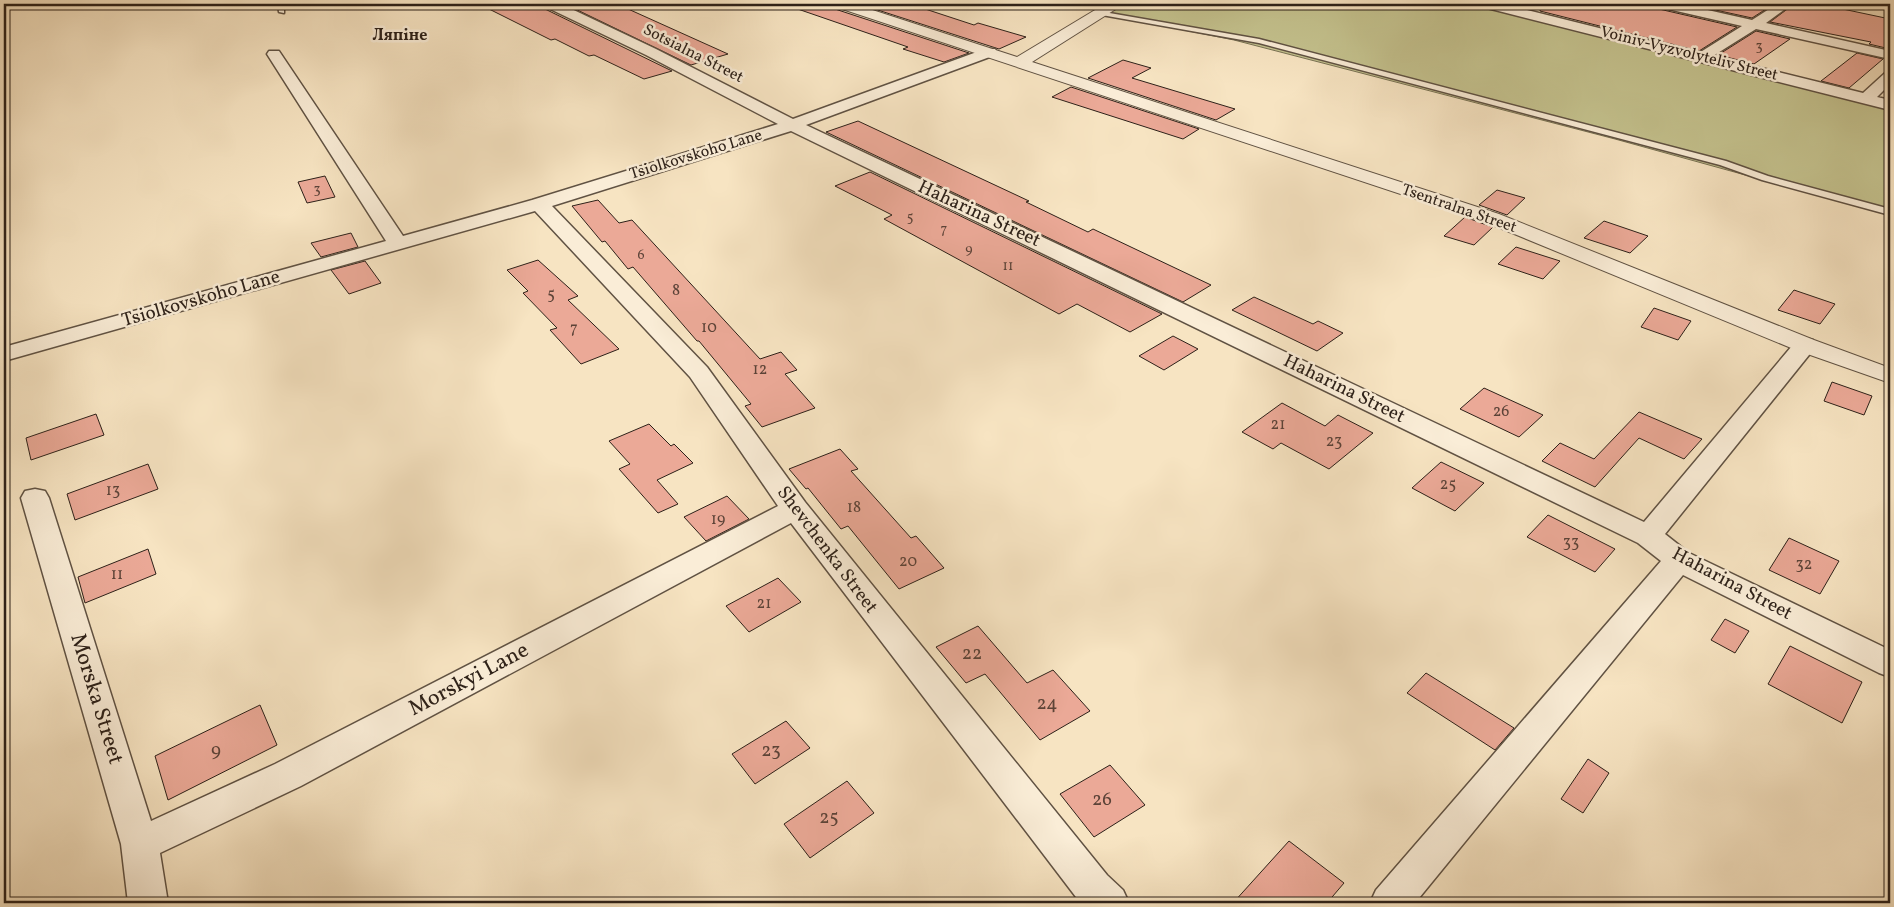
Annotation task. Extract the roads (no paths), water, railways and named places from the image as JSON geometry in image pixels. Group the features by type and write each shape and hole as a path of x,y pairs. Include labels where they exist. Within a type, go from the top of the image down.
{"street":[{"name":"Sotsialna Street","path":"550,4 651,52 792,125"},
{"name":"Tsentralna Street","path":"841,4 1492,218 1805,345 1890,376"},
{"path":"1020,62 1114,4"},
{"name":"Voiniv-Vyzvolyteliv Street","path":"1488,4 1890,105"},
{"path":"1664,4 1890,55"},
{"path":"1702,57 1786,4"},
{"name":"Tsiolkovskoho Lane","path":"4,354 539,204 792,125 990,52"},
{"path":"274,54 398,244"},
{"path":"1866,99 1890,76"},
{"name":"Haharina Street","path":"792,125 1648,536 1679,560 1890,664"},
{"name":"Shevchenka Street","path":"539,204 699,372 795,509 1080,872 1109,903"},
{"path":"1648,536 1805,345"},
{"name":"Morska Street","path":"34,498 140,844 148,903"},
{"name":"Morskyi Lane","path":"140,844 288,774 795,509"},
{"path":"1390,903 1679,560"}],"lane":[{"path":"282,12 281,4 285,4"},
{"path":"1098,13 1259,41 1713,160 1774,180 1890,212"}],"district":[{"name":"Ляпіне","path":"400,36"}]}
